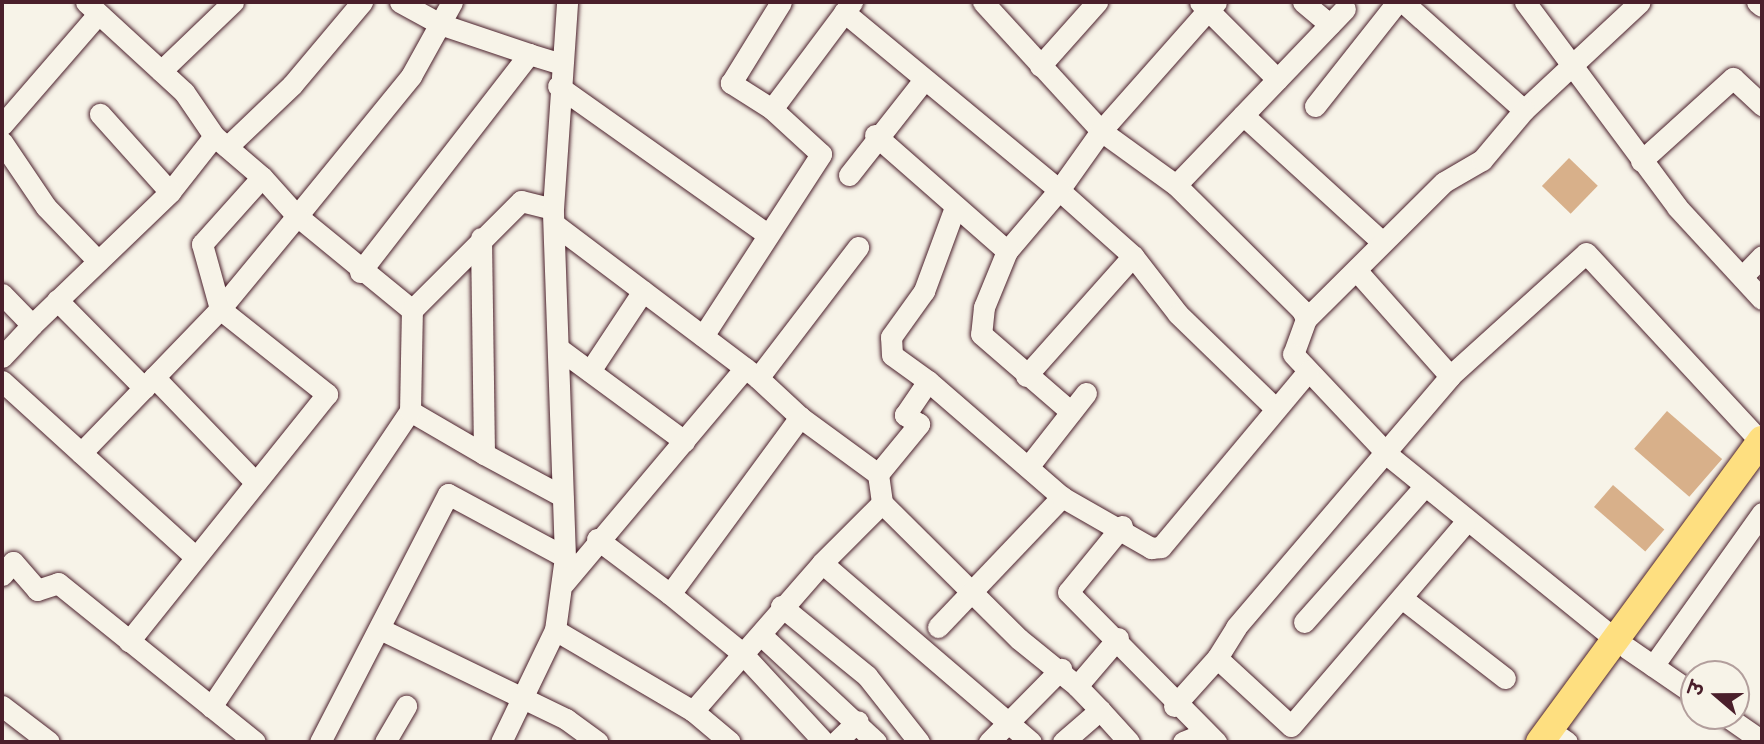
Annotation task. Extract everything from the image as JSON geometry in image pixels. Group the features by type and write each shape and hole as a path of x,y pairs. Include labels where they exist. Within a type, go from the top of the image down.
{"main road":[{"path":"1557,741 1622,644 1762,448"}],"street":[{"path":"161,71 233,2"},
{"path":"2,357 220,141 292,85 362,2"},
{"path":"400,2 440,24 561,64"},
{"path":"81,453 220,309 297,216 411,76 452,2"},
{"path":"501,742 555,630 563,585 565,557 554,216 558,86 567,2"},
{"path":"703,336 766,233 821,155 772,109 731,83 781,2"},
{"path":"1040,66 1097,2"},
{"path":"1303,2 1330,25"},
{"path":"1315,106 1397,2"},
{"path":"1403,2 1524,110"},
{"path":"1525,2 1641,161 1762,299"},
{"path":"1640,2 1524,110 1482,160 1444,182 1381,241 1306,319 1293,354 1389,456 1465,523 1622,644 1680,684"},
{"path":"1757,2 1762,6"},
{"path":"1071,412 1026,376 981,334 984,307 1007,251 1059,190 1101,131 1208,4 1277,79"},
{"path":"991,5 1040,66 1101,131 1176,185 1306,319"},
{"path":"2,125 93,6 161,71 207,119 220,141 262,177 297,216 360,272 412,310"},
{"path":"772,109 848,7 923,81 1059,190 1133,256 1178,314 1276,409"},
{"path":"1176,185 1345,9"},
{"path":"360,272 529,54"},
{"path":"1641,161 1733,78 1762,105"},
{"path":"849,175 875,135 923,81"},
{"path":"558,86 766,233"},
{"path":"100,114 170,192"},
{"path":"1243,115 1381,241"},
{"path":"875,135 1007,251"},
{"path":"2,142 46,207 98,261"},
{"path":"129,641 193,555 327,394 220,309 202,244 262,177"},
{"path":"211,707 410,411 412,310 481,238 521,201 554,216 643,291 752,373 800,417 878,474 882,503 972,593 1061,669 1129,742"},
{"path":"955,207 924,290 891,337 892,355 928,381 1062,497 1122,526 1139,543 1161,547 1308,371"},
{"path":"481,238 484,454"},
{"path":"563,585 597,539 684,441 752,373 858,247"},
{"path":"1174,706 1217,658 1236,627 1389,456 1450,376 1586,253 1762,448"},
{"path":"1026,376 1133,256"},
{"path":"1742,277 1762,256"},
{"path":"1356,270 1450,376"},
{"path":"590,371 643,291"},
{"path":"2,294 32,325"},
{"path":"57,300 254,481"},
{"path":"558,348 684,441"},
{"path":"2,381 193,555"},
{"path":"878,474 919,424 905,415 928,381"},
{"path":"1028,467 1086,393"},
{"path":"410,411 562,496"},
{"path":"670,594 800,417"},
{"path":"1304,622 1424,487"},
{"path":"320,742 448,494 565,557"},
{"path":"938,627 1062,497"},
{"path":"693,711 742,653 761,635 781,606 882,503"},
{"path":"1653,666 1762,513"},
{"path":"1217,658 1288,734 1465,523"},
{"path":"1122,526 1068,592 1118,638 1174,706 1211,738"},
{"path":"597,539 742,653 824,742"},
{"path":"2,575 13,562 37,590 58,583 255,742"},
{"path":"821,563 1012,721 1031,742"},
{"path":"1403,599 1505,678"},
{"path":"781,606 867,676 919,742"},
{"path":"380,629 519,701 566,719 598,742"},
{"path":"555,630 693,711 730,742"},
{"path":"761,635 858,721 876,742"},
{"path":"1077,687 1118,638"},
{"path":"989,742 1061,669"},
{"path":"2,706 49,742"},
{"path":"385,742 405,706"},
{"path":"1063,742 1100,710"},
{"path":"836,742 858,721"},
{"path":"1746,730 1762,741"},
{"path":"1182,742 1211,738"}],"building":[{"path":"1569,158 1598,186 1571,214 1542,186"},
{"path":"1667,411 1722,459 1689,497 1634,449"},
{"path":"1613,485 1664,530 1645,551 1594,507"}]}
